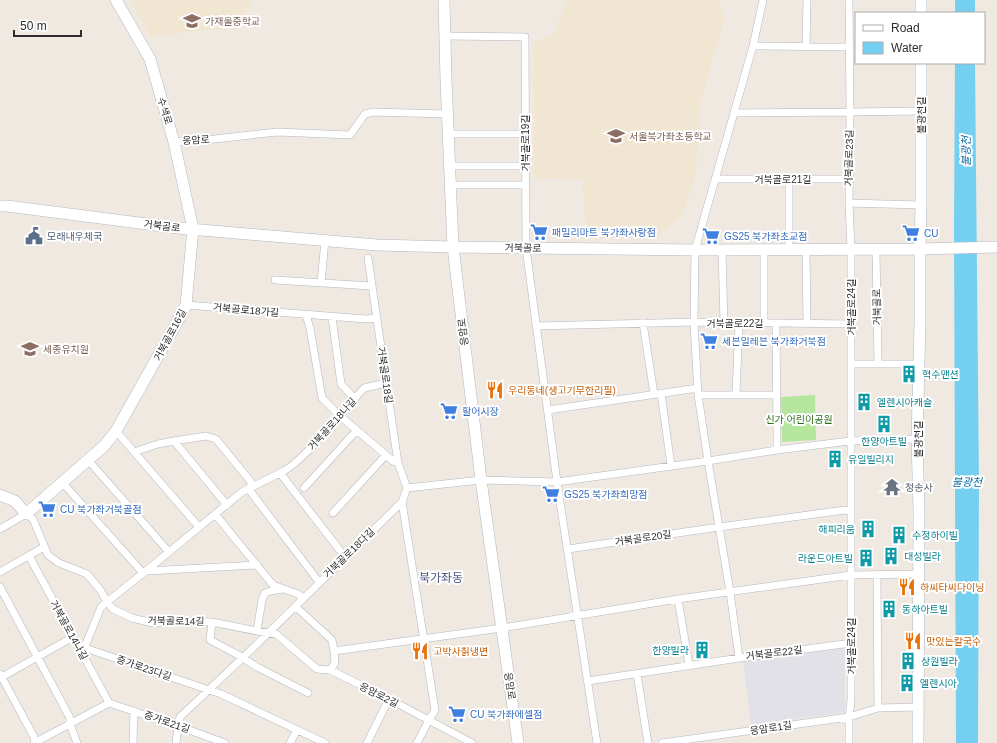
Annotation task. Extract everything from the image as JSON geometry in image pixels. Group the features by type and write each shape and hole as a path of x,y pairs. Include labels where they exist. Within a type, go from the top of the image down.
{"street":[{"name":"수색로","path":"116,0 150,60 174,142 193,229"},
{"name":"응암로","path":"444,0 453,247 481,480 518,743"},
{"path":"695,250 753,46 763,0"},
{"path":"806,46 807,0"},
{"name":"거북골로23길","path":"849,0 850,112 848,203 851,249"},
{"path":"921,0 921,12"},
{"name":"거북골로19길","path":"445,36 525,37 526,248"},
{"path":"753,46 850,47"},
{"name":"불광천길","path":"918,743 919,511 917,438 920,323 921,64"},
{"path":"734,112 921,111"},
{"name":"응암로","path":"174,142 215,140 277,132 350,135 365,114 373,112 447,114"},
{"path":"448,134 525,134"},
{"path":"449,166 525,166"},
{"name":"거북골로21길","path":"716,179 849,179"},
{"path":"789,179 789,249"},
{"path":"450,185 525,185"},
{"path":"848,203 921,205"},
{"name":"거북골로","path":"0,206 193,229 377,245 695,250 920,249 997,247"},
{"name":"거북골로16길","path":"26,514 104,446 116,431 186,305 193,229"},
{"path":"321,283 325,240"},
{"path":"526,248 558,482 597,743"},
{"path":"806,249 807,323"},
{"name":"거북골로24길","path":"849,743 849,717 851,700 851,249"},
{"name":"거북골로","path":"876,249 878,364"},
{"name":"거북골로22길","path":"695,250 694,322 698,391 739,658 851,643"},
{"path":"722,250 724,323"},
{"path":"764,250 764,323"},
{"name":"거북골로18길","path":"368,258 398,463 407,488"},
{"path":"275,280 372,286"},
{"name":"거북골로18가길","path":"186,305 366,320 377,318"},
{"path":"306,315 310,328 322,398 340,416 393,461 398,463"},
{"path":"332,317 341,384 355,399"},
{"path":"536,326 694,322"},
{"name":"거북골로22길","path":"694,322 851,324"},
{"path":"736,394 739,322"},
{"name":"거북골로22길","path":"776,323 777,450"},
{"path":"643,324 658,393 671,466"},
{"path":"850,364 919,364"},
{"name":"거북골로18나길","path":"80,650 86,644 101,607 242,492 280,473 294,464 308,451 364,388 387,383"},
{"path":"548,410 658,393 698,391 776,395"},
{"path":"304,488 357,430"},
{"path":"116,431 199,527"},
{"path":"134,452 158,444 174,441 206,436 216,439 251,482 250,491 319,582"},
{"path":"417,743 435,710 403,501 407,488 481,480 558,482 777,450 850,441 917,438"},
{"path":"174,441 227,505"},
{"path":"333,512 386,455"},
{"path":"88,460 169,552"},
{"path":"280,473 345,557"},
{"path":"62,482 145,572 257,565"},
{"path":"0,495 15,501 26,514 0,529"},
{"name":"거북골로18다길","path":"242,657 403,501"},
{"path":"719,527 845,510 851,512"},
{"name":"거북골로14길","path":"26,514 33,519 48,554 59,563 87,574 101,590 107,602 113,609 132,618 153,623 179,621 212,622 257,632 276,634 317,669 330,670"},
{"path":"215,514 273,585 298,594 303,598"},
{"name":"거북골로20길","path":"568,549 719,527"},
{"path":"0,563 2,571 44,547"},
{"name":"거북골로14나길","path":"29,556 109,703"},
{"path":"334,651 502,628 678,599 851,575 919,574"},
{"path":"877,575 878,708"},
{"path":"0,587 70,718 70,724 77,743"},
{"path":"257,632 262,600 265,592 285,589"},
{"path":"678,599 689,665"},
{"path":"295,606 332,640 334,664 330,670"},
{"path":"212,622 210,640 257,667 308,693"},
{"path":"73,637 1,676 34,737 34,743 109,703"},
{"name":"증가로23다길","path":"80,650 88,649 208,689 325,743"},
{"path":"176,743 180,717 242,657"},
{"path":"588,681 739,658"},
{"name":"응암로2길","path":"330,670 429,720 458,740 472,743"},
{"path":"637,674 648,743"},
{"path":"367,743 388,699"},
{"name":"증가로21길","path":"109,703 222,742"},
{"name":"응암로1길","path":"666,743 849,717 878,708 918,707"},
{"path":"133,743 134,711"},
{"path":"290,743 297,730"}],"shaded area":[{"name":"가재울중학교","path":"130,0 252,0 252,3 243,16 242,26 164,35 151,38"},
{"name":"서울북가좌초등학교","path":"567,0 719,0 725,18 701,99 696,173 682,216 658,237 587,239 582,179 534,178 534,43 555,32"},
{"path":"845,648 845,712 751,726 743,660"}],"green space":[{"name":"신가 어린이공원","path":"815,395 816,440 782,442 781,397"}],"water":[{"path":"955,0 975,0 975,12 955,12"},
{"name":"불광천","path":"955,64 975,64 979,483 978,743 956,743 954,228"}],"place":[{"name":"가재울중학교","path":"192,21"},
{"name":"서울북가좌초등학교","path":"616,136"},
{"name":"패밀리마트 북가좌사랑점","path":"539,232"},
{"name":"CU","path":"911,233"},
{"name":"모래내우체국","path":"34,236"},
{"name":"GS25 북가좌초교점","path":"711,236"},
{"name":"세븐일레븐 북가좌거북점","path":"709,341"},
{"name":"세종유치원","path":"30,349"},
{"name":"혁수맨션","path":"909,374"},
{"name":"우리동네(생고기무한리필)","path":"495,390"},
{"name":"엘렌시아캐슬","path":"864,402"},
{"name":"활어시장","path":"449,411"},
{"name":"한양아트빌","path":"884,424"},
{"name":"유일빌리지","path":"835,459"},
{"name":"청송사","path":"892,487"},
{"name":"GS25 북가좌희망점","path":"551,494"},
{"name":"CU 북가좌거북골점","path":"47,509"},
{"name":"해피리움","path":"868,529"},
{"name":"수정하이빌","path":"899,535"},
{"name":"대성빌라","path":"891,556"},
{"name":"라운드아트빌","path":"866,558"},
{"name":"하씨타씨다이닝","path":"907,587"},
{"name":"동하아트빌","path":"889,609"},
{"name":"맛있는칼국수","path":"913,641"},
{"name":"한양빌라","path":"702,650"},
{"name":"고박사칡냉면","path":"420,651"},
{"name":"상원빌라","path":"908,661"},
{"name":"엘렌시아","path":"907,683"},
{"name":"CU 북가좌에셀점","path":"457,714"}],"district":[{"name":"북가좌동","path":"441,578"}]}
